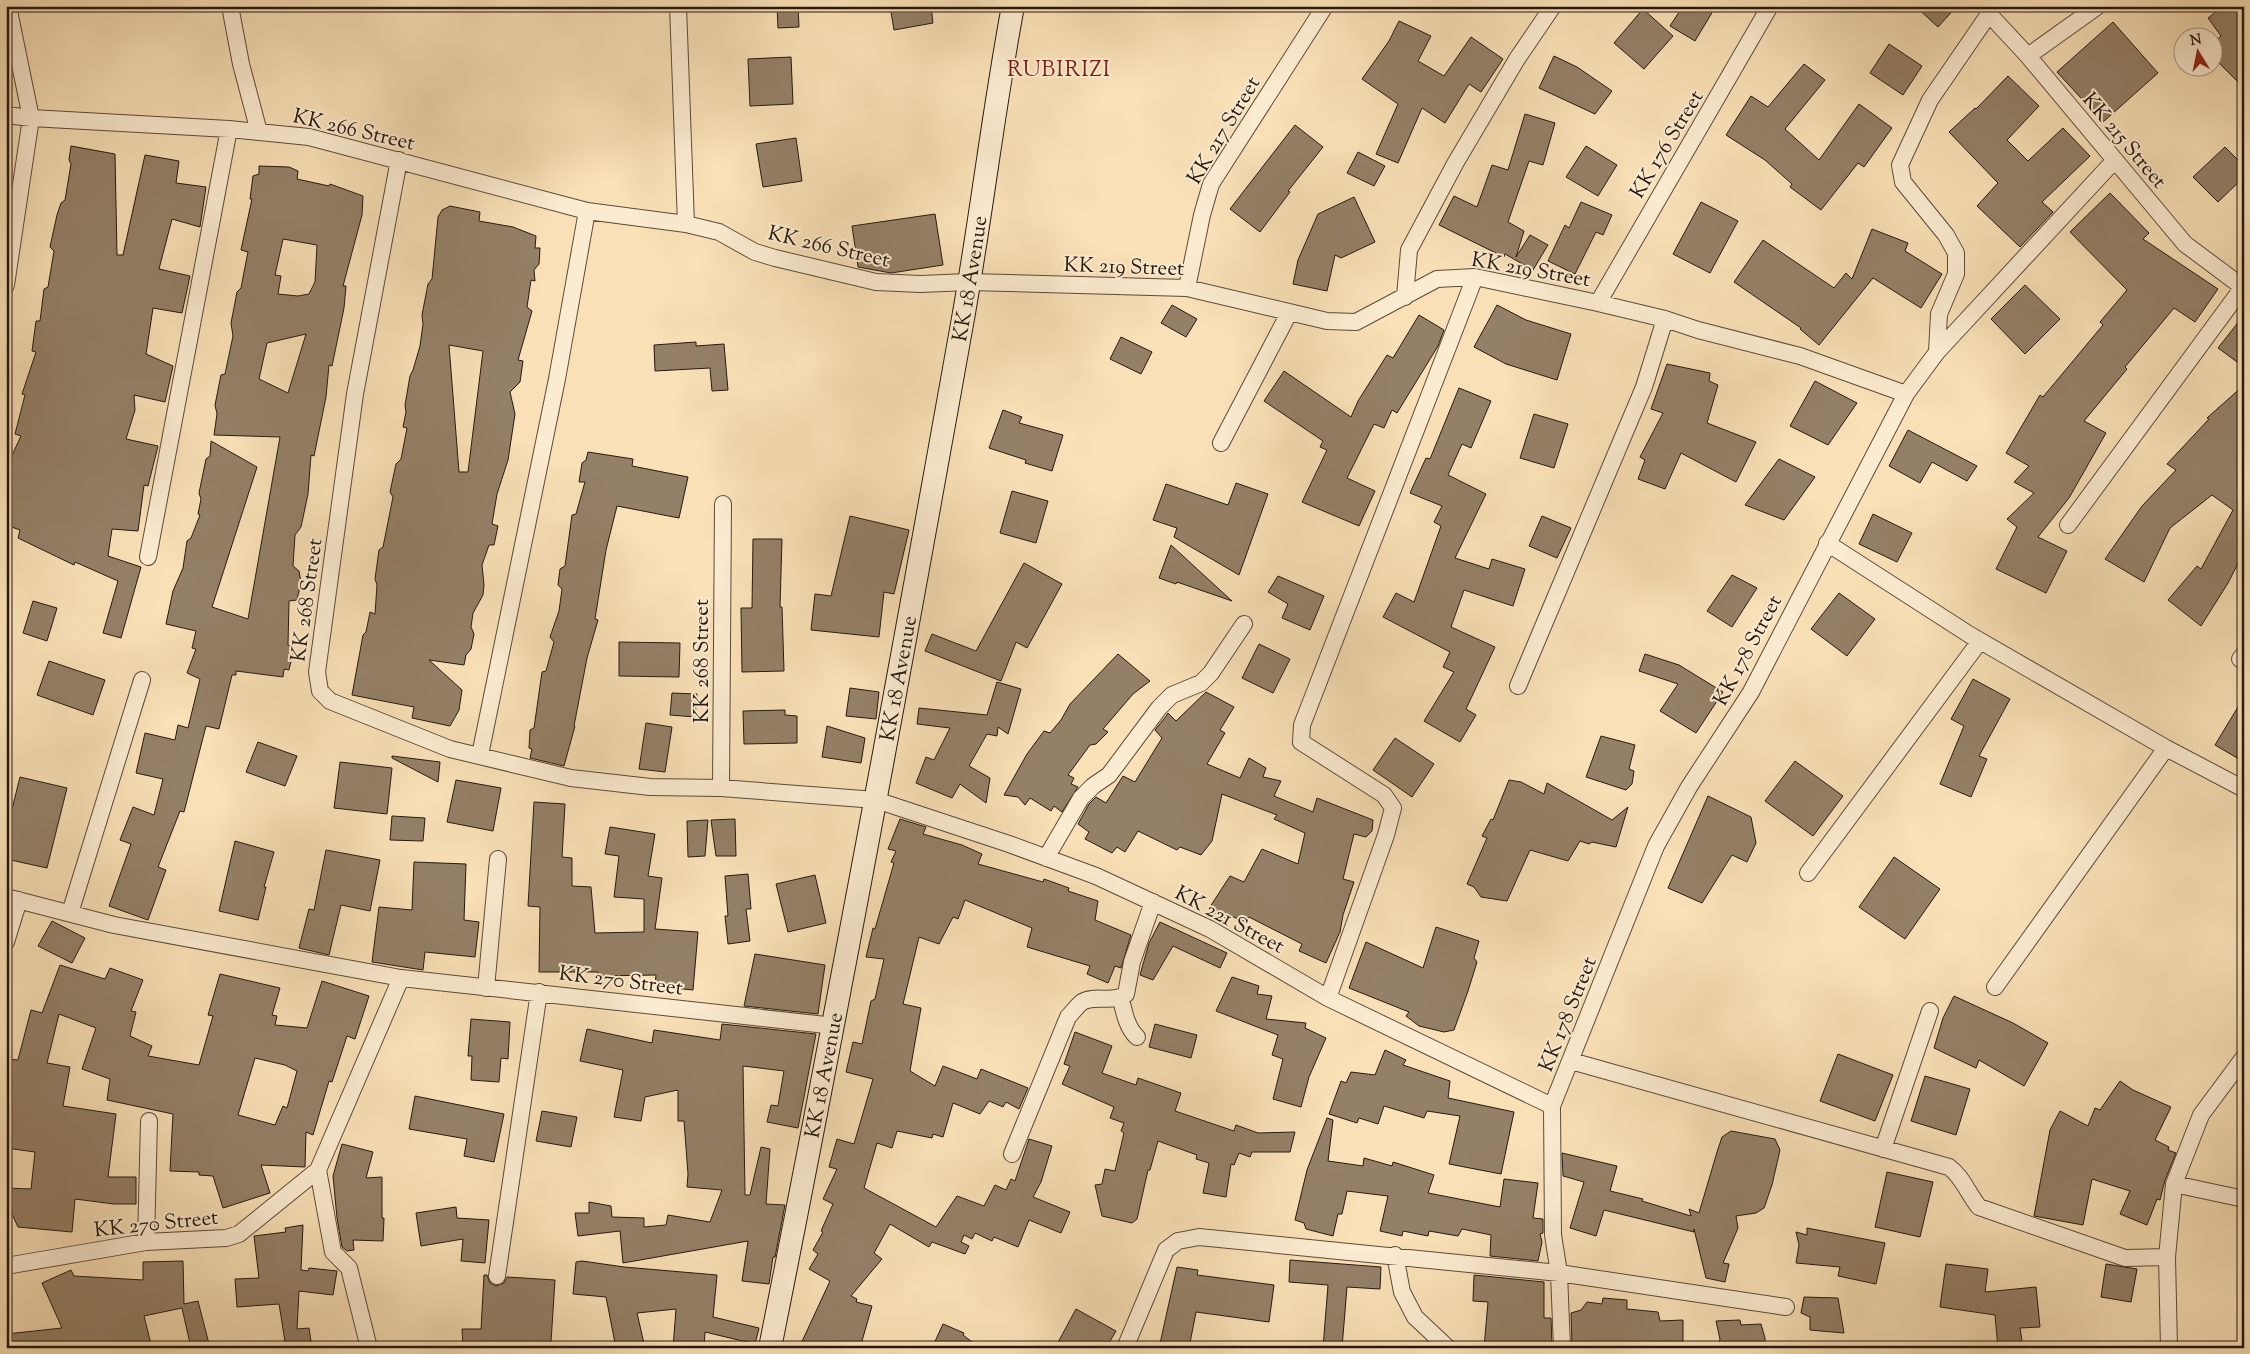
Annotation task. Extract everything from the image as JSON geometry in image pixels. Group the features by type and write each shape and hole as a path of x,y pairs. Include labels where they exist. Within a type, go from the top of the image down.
{"main road":[{"name":"KK 18 Avenue","path":"770,1348 835,1026 876,800 969,282 1013,6"}],"street":[{"path":"6,285 31,118 8,6"},
{"path":"230,6 241,64 259,132"},
{"path":"678,6 686,224"},
{"name":"KK 217 Street","path":"1187,288 1202,215 1211,184 1325,6"},
{"path":"1405,297 1408,250 1456,162 1517,59 1553,6"},
{"name":"KK 176 Street","path":"1598,303 1685,149 1737,65 1770,6"},
{"path":"2028,56 2098,6"},
{"path":"1937,352 1939,314 1956,274 1956,253 1946,235 1903,182 1900,165 1930,100 1987,10"},
{"name":"KK 215 Street","path":"1987,10 2028,56 2185,244 2243,288"},
{"name":"KK 266 Street","path":"6,115 229,129 309,137 587,211 686,224 719,232 755,252 876,282 920,284 969,282"},
{"path":"148,557 229,129"},
{"name":"KK 268 Street","path":"398,160 355,394 316,672 320,691 330,701 450,749 571,778 650,786 721,788 876,800"},
{"name":"KK 178 Street","path":"1562,1348 1559,1272 1553,1235 1552,1106 1656,846 1689,787 1751,692 1906,394 1937,352 2114,161"},
{"path":"480,755 557,379 587,211"},
{"path":"1328,998 1386,835 1393,808 1384,795 1301,742 1302,725 1475,276"},
{"name":"KK 219 Street","path":"969,282 1187,288 1327,321 1356,322 1437,279 1475,276 1598,303 1800,356 1906,394"},
{"path":"2068,525 2243,288"},
{"path":"1221,443 1289,313"},
{"path":"1518,686 1644,388 1665,320"},
{"name":"KK 268 Street","path":"721,788 723,504"},
{"path":"1827,543 1980,641 2166,748 2244,789"},
{"path":"1046,858 1082,798 1093,786 1109,775 1172,695 1201,683 1211,673 1244,624"},
{"path":"1808,873 1980,641"},
{"path":"70,913 142,680"},
{"path":"1995,987 2166,748"},
{"name":"KK 221 Street","path":"876,800 1096,876 1240,944 1328,998 1552,1106"},
{"path":"486,988 498,859"},
{"path":"6,942 13,899"},
{"name":"KK 270 Street","path":"13,899 114,925 402,978 835,1026"},
{"path":"1012,1154 1068,1017 1083,1002 1099,999 1121,999 1126,994 1132,962 1153,902"},
{"name":"KK 270 Street","path":"6,1266 146,1242 226,1238 239,1234 318,1170 402,978"},
{"path":"497,1276 539,992"},
{"path":"1121,999 1132,1033 1137,1037"},
{"path":"1883,1149 1930,1011"},
{"path":"2170,1348 2167,1257 2174,1184 2201,1114 2244,1058"},
{"path":"1571,1060 1949,1167 1958,1173 1969,1195 1979,1207 2125,1258 2167,1257"},
{"path":"146,1242 149,1121"},
{"path":"318,1170 333,1252 349,1268 369,1348"},
{"path":"2174,1184 2244,1199"},
{"path":"1125,1348 1166,1250 1178,1241 1199,1237 1559,1272 1786,1307"},
{"path":"1395,1255 1402,1292 1415,1317 1448,1348"}],"building":[{"path":"777,6 798,6 799,27 778,28"},
{"path":"890,6 931,6 933,23 894,30"},
{"path":"1683,6 1716,6 1695,41 1670,26"},
{"path":"1915,6 1957,6 1938,27"},
{"path":"2223,6 2237,6 2244,16 2244,88 2222,66 2222,28 2215,28 2208,18"},
{"path":"1643,9 1673,36 1644,69 1614,43"},
{"path":"1399,21 1431,36 1418,61 1444,76 1471,37 1503,59 1481,92 1469,84 1445,123 1422,108 1398,163 1376,154 1398,104 1362,79 1389,41"},
{"path":"2113,22 2158,73 2103,122 2057,72"},
{"path":"1889,44 1922,66 1903,95 1870,73"},
{"path":"1554,56 1577,67 1612,91 1595,114 1539,88"},
{"path":"791,57 793,104 750,106 748,59"},
{"path":"1804,64 1825,80 1785,129 1819,160 1859,104 1892,128 1864,167 1858,163 1821,210 1790,187 1792,184 1765,160 1726,135 1751,96 1768,107"},
{"path":"2008,76 2039,106 2007,140 2028,161 2063,128 2090,156 2042,202 2053,212 2020,247 1977,206 1998,183 1949,132 1976,109"},
{"path":"1525,114 1555,123 1543,165 1529,161 1508,222 1524,231 1516,257 1530,235 1548,245 1533,270 1505,254 1504,257 1439,225 1454,196 1477,207 1492,165 1508,170"},
{"path":"1295,125 1323,147 1288,191 1290,192 1260,232 1230,209"},
{"path":"796,138 802,181 763,187 756,144"},
{"path":"71,146 115,154 117,255 123,255 145,155 179,161 176,183 206,187 200,227 172,219 159,269 190,276 182,313 153,308 146,354 173,366 165,402 134,395 135,410 126,439 158,446 148,486 144,485 138,531 112,529 108,556 141,567 121,638 103,633 118,581 75,562 74,565 18,538 20,530 6,525 6,468 21,436 15,434 25,395 22,394 36,352 32,351 36,321 40,321 44,289 48,287 54,251 50,247 57,215 61,203 65,200 71,164 69,160"},
{"path":"1586,146 1617,165 1598,196 1566,177"},
{"path":"2225,147 2244,166 2244,177 2218,202 2193,177"},
{"path":"1358,152 1385,166 1374,186 1347,173"},
{"path":"259,166 289,167 298,171 297,179 329,186 330,184 363,196 362,215 343,286 346,286 344,308 332,366 329,365 326,397 314,456 311,455 308,494 301,527 295,535 293,566 299,571 301,582 297,600 289,601 288,645 294,648 289,670 284,669 283,677 236,671 236,675 232,675 219,729 206,726 184,812 180,811 158,867 166,870 148,920 109,906 131,844 120,840 133,807 154,815 163,779 136,773 145,733 175,740 178,725 188,728 200,679 187,673 196,649 192,648 196,631 166,624 173,591 183,568 187,541 191,538 200,515 198,514 201,499 199,493 206,459 210,456 211,441 257,467 212,607 248,619 280,437 214,435 217,414 215,405 221,375 225,374 233,336 231,323 237,292 241,288 248,252 241,250 252,199 250,199 253,176 259,174","holes":["283,239 317,245 315,282 309,294 298,296 278,294 281,276 275,275","306,334 288,393 259,379 267,343"]},
{"path":"2110,193 2149,233 2143,239 2218,289 2195,322 2174,308 2125,367 2127,369 2084,421 2106,433 2069,498 2038,537 2067,551 2046,593 1996,569 2017,527 2007,519 2034,493 2014,482 2029,466 2006,453 2040,395 2043,397 2103,325 2100,322 2127,290 2070,232"},
{"path":"1354,197 1375,242 1341,258 1335,255 1327,291 1293,284 1298,260 1318,214"},
{"path":"1581,202 1612,215 1603,235 1596,232 1575,274 1548,261 1565,225 1569,228"},
{"path":"1701,202 1738,221 1710,273 1673,254"},
{"path":"450,206 480,212 479,221 513,227 536,236 535,248 540,248 539,264 534,270 535,281 531,280 527,307 532,311 518,360 523,361 520,382 510,392 515,414 508,460 497,494 492,524 498,526 494,545 489,545 482,565 483,595 473,613 471,627 474,634 471,649 466,655 464,665 429,660 462,690 459,710 450,726 412,718 414,707 352,695 363,635 366,632 370,612 375,614 377,585 375,579 379,550 383,547 393,497 390,492 396,464 401,459 407,428 403,427 406,412 405,405 410,376 420,346 423,324 422,315 428,284 432,279 438,217 442,210","holes":["449,345 483,351 468,472 459,472"]},
{"path":"935,214 943,265 891,273 858,267 852,226"},
{"path":"1872,229 1908,243 1905,251 1942,274 1921,308 1873,278 1819,345 1801,328 1734,282 1763,240 1834,288 1846,273 1852,279"},
{"path":"2025,285 2060,319 2025,354 1991,319"},
{"path":"1172,305 1197,319 1186,337 1161,323"},
{"path":"1497,305 1526,320 1571,334 1557,380 1506,364 1474,347"},
{"path":"1419,315 1444,330 1438,346 1397,413 1392,410 1384,428 1374,424 1347,478 1375,491 1359,526 1302,502 1327,450 1320,447 1323,441 1264,401 1284,371 1351,417 1358,401 1387,355 1393,358"},
{"path":"2244,315 2244,367 2218,348"},
{"path":"1121,337 1152,352 1141,374 1110,359"},
{"path":"696,342 696,346 724,344 728,390 712,391 710,368 655,371 654,345"},
{"path":"1667,364 1710,373 1709,381 1718,385 1707,423 1756,442 1736,482 1681,453 1665,489 1638,479 1645,460 1640,457 1663,413 1651,409"},
{"path":"1815,381 1857,403 1828,445 1790,426"},
{"path":"2244,385 2244,552 2228,583 2201,626 2168,600 2197,566 2201,569 2233,510 2212,495 2170,528 2144,582 2105,559 2142,506 2176,470 2167,464 2209,419 2207,418"},
{"path":"1459,388 1491,401 1471,448 1462,444 1448,475 1486,494 1455,558 1489,569 1492,559 1525,569 1513,606 1464,590 1451,627 1495,647 1466,709 1476,715 1460,742 1424,721 1454,672 1443,667 1450,652 1383,617 1396,593 1414,602 1441,526 1434,522 1442,506 1410,493 1426,458 1430,459"},
{"path":"1003,410 1022,417 1019,423 1063,435 1052,471 1025,463 1026,460 989,448"},
{"path":"1534,414 1568,424 1554,468 1520,458"},
{"path":"1908,430 1977,466 1967,481 1932,462 1920,483 1889,466"},
{"path":"588,452 633,459 632,466 688,477 679,518 617,506 606,550 595,619 598,620 587,658 575,726 564,766 530,758 532,749 529,748 530,730 534,728 542,672 546,671 554,642 550,637 559,611 562,589 558,585 560,569 565,566 572,515 576,514 585,482 579,482 582,463 586,460"},
{"path":"1779,459 1815,477 1784,520 1745,505"},
{"path":"1236,483 1268,494 1239,575 1174,537 1177,528 1153,520 1166,484 1228,505"},
{"path":"1012,491 1048,501 1036,543 1000,533"},
{"path":"1873,514 1912,533 1897,562 1859,544"},
{"path":"850,516 909,530 894,594 884,592 879,637 811,630 815,594 831,596"},
{"path":"1542,516 1571,528 1557,558 1529,546"},
{"path":"753,539 782,539 780,607 782,607 784,671 742,672 741,608 752,608"},
{"path":"1171,545 1232,601 1177,582 1176,584 1159,578"},
{"path":"1024,563 1062,584 1027,648 1016,642 1001,681 925,651 932,634 976,651"},
{"path":"1732,575 1757,588 1732,627 1707,611"},
{"path":"1278,576 1324,596 1310,630 1282,618 1288,604 1268,592"},
{"path":"1839,593 1875,619 1847,656 1811,629"},
{"path":"33,601 57,608 47,641 23,633"},
{"path":"619,642 680,643 679,677 619,676"},
{"path":"1259,644 1290,659 1273,693 1242,678"},
{"path":"1118,654 1150,681 1133,694 1103,729 1108,732 1096,744 1090,745 1068,775 1074,778 1071,784 1078,787 1062,812 1054,806 1051,811 1030,798 1025,805 1018,797 1004,795 1027,754 1044,731 1050,733 1061,720 1070,704"},
{"path":"1645,654 1679,665 1723,692 1696,733 1660,711 1678,684 1639,671"},
{"path":"49,661 105,680 93,715 37,695"},
{"path":"1973,679 2010,699 1979,756 1987,759 1971,797 1940,784 1964,726 1951,719"},
{"path":"997,682 1021,689 1008,734 998,727 997,736 987,734 969,766 990,778 986,803 960,784 952,798 916,783 926,757 934,760 950,728 917,724 919,708 987,715"},
{"path":"850,688 879,692 876,719 846,716"},
{"path":"1206,692 1234,707 1220,730 1225,733 1207,764 1240,778 1249,758 1266,768 1263,777 1281,781 1274,796 1313,812 1317,798 1373,820 1372,831 1366,837 1354,834 1343,879 1354,882 1343,915 1340,932 1326,963 1299,951 1302,944 1249,917 1247,922 1228,915 1227,919 1208,910 1230,876 1244,882 1262,849 1298,864 1305,833 1274,819 1277,815 1222,794 1212,841 1201,855 1180,847 1177,850 1138,831 1125,852 1117,847 1112,853 1085,839 1089,832 1078,824 1089,804 1096,797 1106,803 1123,776 1135,782 1162,738 1155,730 1168,713 1176,721"},
{"path":"672,693 697,694 695,717 670,715"},
{"path":"2244,697 2244,762 2215,745"},
{"path":"785,710 785,715 797,716 797,743 744,744 743,711"},
{"path":"646,723 672,727 665,772 639,769"},
{"path":"827,726 865,738 861,763 822,757"},
{"path":"1601,736 1635,745 1629,769 1634,771 1632,784 1626,790 1586,777"},
{"path":"1395,738 1434,764 1412,797 1373,770"},
{"path":"258,742 297,756 285,786 246,772"},
{"path":"392,756 440,762 438,782 392,758"},
{"path":"1795,761 1843,796 1813,836 1765,801"},
{"path":"340,762 392,768 387,814 334,808"},
{"path":"20,777 67,788 47,868 6,859 6,833"},
{"path":"456,780 501,788 493,831 447,822"},
{"path":"1509,780 1521,782 1544,794 1547,783 1612,820 1628,807 1616,847 1580,841 1568,861 1530,850 1507,901 1481,897 1474,887 1467,884 1487,838 1482,836 1491,819 1493,820"},
{"path":"1708,796 1751,817 1756,843 1747,862 1732,855 1702,903 1668,888"},
{"path":"534,802 565,804 562,857 572,858 572,886 591,887 595,933 644,932 644,899 614,897 619,856 605,854 610,827 655,834 648,876 662,878 655,929 698,932 693,990 655,986 656,975 598,976 598,972 539,972 540,907 528,906"},
{"path":"392,816 425,818 423,841 390,840"},
{"path":"735,819 736,856 716,856 711,820"},
{"path":"900,819 926,827 923,834 962,845 982,854 978,864 1043,882 1044,879 1069,888 1068,891 1098,901 1095,920 1131,935 1121,968 1115,966 1108,983 1087,974 1090,966 1027,947 1032,928 965,900 958,919 953,917 939,944 919,937 903,1004 921,1008 910,1071 935,1086 943,1066 977,1079 981,1069 1028,1088 1019,1109 1006,1102 1003,1107 989,1101 980,1114 953,1103 943,1137 933,1134 932,1138 897,1131 892,1148 877,1143 864,1188 936,1227 957,1196 984,1206 995,1185 1006,1190 1011,1179 1015,1181 1029,1139 1052,1146 1041,1182 1033,1197 1070,1212 1061,1233 1029,1220 1018,1247 994,1237 992,1241 975,1233 972,1239 964,1235 961,1242 969,1246 965,1254 932,1242 929,1247 890,1224 874,1253 882,1259 851,1296 857,1299 856,1302 872,1306 860,1348 799,1348 830,1281 809,1269 818,1254 813,1250 823,1232 821,1231 833,1204 823,1199 837,1169 829,1167 837,1139 854,1144 873,1079 846,1072 853,1042 862,1044 871,1001 875,999 884,959 866,957 873,928 875,929 894,863 891,862 896,851 888,849"},
{"path":"708,820 705,856 688,857 687,821"},
{"path":"235,841 274,852 264,887 266,887 258,920 219,911"},
{"path":"326,850 380,860 370,911 341,905 329,955 299,948 309,909 314,910"},
{"path":"1894,857 1940,889 1905,939 1859,907"},
{"path":"414,862 466,864 464,920 479,922 475,957 425,952 423,970 372,962 379,907 412,910"},
{"path":"748,874 751,909 746,909 750,941 728,944 725,916 728,916 725,876"},
{"path":"815,875 826,923 788,932 776,884"},
{"path":"52,921 85,938 72,963 38,946"},
{"path":"1160,922 1227,953 1220,968 1173,946 1153,980 1140,975 1149,943"},
{"path":"1436,927 1479,941 1474,958 1477,962 1454,1030 1444,1032 1419,1026 1406,1016 1409,1012 1349,988 1366,942 1423,968"},
{"path":"755,954 825,965 818,1014 744,1006"},
{"path":"60,965 105,979 110,968 143,980 131,1011 136,1012 130,1036 152,1046 148,1056 199,1065 213,1016 208,1015 220,974 280,988 272,1015 277,1016 275,1025 307,1028 322,981 369,996 355,1039 347,1036 332,1082 329,1081 313,1135 306,1132 305,1167 261,1165 270,1193 223,1208 213,1176 199,1175 199,1172 170,1171 173,1114 107,1100 110,1079 82,1069 96,1028 59,1014 47,1063 70,1067 63,1106 116,1114 108,1177 136,1177 136,1204 114,1204 75,1199 72,1232 18,1227 6,1201 6,1188 31,1189 35,1152 6,1148 6,1059 18,1060 31,1010 42,1013","holes":["255,1058 285,1065 297,1071 287,1108 283,1106 275,1125 238,1115"]},
{"path":"1232,977 1259,986 1257,994 1272,996 1266,1019 1306,1023 1305,1028 1326,1038 1309,1077 1301,1107 1273,1099 1283,1059 1272,1055 1278,1035 1216,1011"},
{"path":"1954,996 2013,1023 2048,1043 2024,1086 1979,1060 1976,1068 1934,1048 1943,1018"},
{"path":"471,1019 510,1022 508,1059 501,1058 499,1082 471,1080 472,1056 468,1056"},
{"path":"722,1024 816,1034 798,1128 767,1122 771,1105 778,1106 784,1071 743,1066 745,1195 750,1195 761,1147 770,1149 766,1204 785,1205 769,1284 742,1281 748,1241 623,1263 620,1231 578,1236 575,1213 589,1213 589,1202 611,1206 612,1217 644,1218 644,1227 666,1225 668,1215 710,1222 722,1190 687,1187 688,1174 684,1121 678,1121 678,1090 645,1097 641,1121 614,1117 623,1070 580,1061 587,1029 652,1043 654,1030 720,1040"},
{"path":"1155,1024 1197,1035 1191,1058 1149,1047"},
{"path":"1075,1032 1112,1046 1102,1073 1136,1085 1138,1078 1181,1093 1175,1111 1234,1131 1236,1125 1258,1133 1295,1132 1290,1152 1252,1152 1250,1157 1239,1153 1234,1165 1231,1164 1226,1197 1203,1193 1209,1163 1196,1159 1197,1155 1158,1141 1150,1170 1148,1170 1137,1219 1132,1223 1102,1216 1095,1185 1102,1184 1105,1169 1115,1171 1124,1133 1121,1131 1124,1123 1110,1118 1114,1107 1062,1084 1070,1066 1064,1064"},
{"path":"1385,1050 1406,1060 1403,1065 1450,1081 1448,1098 1514,1112 1501,1174 1449,1164 1460,1116 1427,1111 1424,1118 1384,1106 1378,1124 1359,1118 1357,1123 1329,1114 1341,1081 1346,1083 1351,1072 1375,1075"},
{"path":"1838,1054 1893,1075 1875,1121 1820,1101"},
{"path":"1925,1076 1970,1089 1956,1135 1911,1121"},
{"path":"2120,1081 2133,1090 2171,1107 2155,1140 2169,1147 2168,1150 2176,1153 2165,1180 2160,1200 2157,1199 2147,1225 2120,1214 2130,1191 2092,1179 2083,1225 2034,1216 2050,1130 2060,1111 2088,1126 2095,1108 2100,1110"},
{"path":"415,1096 504,1114 494,1162 464,1156 467,1139 409,1129"},
{"path":"542,1111 577,1117 571,1147 536,1141"},
{"path":"1327,1118 1333,1120 1328,1161 1363,1166 1364,1158 1392,1166 1393,1162 1434,1175 1428,1193 1500,1207 1504,1179 1538,1183 1533,1218 1543,1219 1543,1233 1540,1234 1542,1242 1538,1261 1490,1256 1491,1235 1462,1229 1458,1236 1429,1231 1428,1236 1403,1231 1402,1236 1380,1231 1388,1196 1347,1191 1342,1214 1338,1214 1333,1236 1306,1229 1304,1223 1295,1220 1307,1170"},
{"path":"1731,1131 1775,1139 1780,1150 1772,1185 1764,1208 1756,1213 1736,1216 1738,1228 1723,1263 1729,1264 1725,1282 1706,1278 1694,1229 1694,1232 1604,1210 1596,1236 1570,1228 1584,1182 1563,1176 1562,1153 1617,1166 1610,1191 1643,1199 1642,1201 1691,1216 1689,1209 1699,1213 1722,1137"},
{"path":"342,1144 373,1152 366,1178 382,1177 382,1218 384,1218 383,1241 353,1240 354,1250 347,1251 342,1247 333,1176"},
{"path":"1887,1172 1933,1182 1920,1237 1875,1227"},
{"path":"456,1207 457,1218 489,1220 485,1263 461,1261 463,1239 421,1246 416,1213"},
{"path":"303,1225 301,1270 308,1271 309,1268 337,1271 333,1295 299,1291 297,1329 309,1328 312,1348 286,1348 279,1304 237,1307 235,1279 259,1278 254,1236 286,1232 285,1228"},
{"path":"1807,1228 1885,1243 1876,1284 1838,1276 1840,1267 1796,1263 1799,1245 1796,1232 1807,1235"},
{"path":"1290,1260 1381,1267 1380,1289 1347,1287 1342,1348 1323,1348 1328,1285 1289,1282"},
{"path":"183,1261 184,1304 198,1301 210,1348 191,1348 182,1308 144,1316 152,1348 6,1348 6,1334 62,1328 42,1283 71,1270 74,1276 143,1280 143,1262"},
{"path":"582,1261 624,1267 717,1275 713,1317 759,1328 755,1344 705,1332 704,1348 673,1348 676,1309 637,1313 645,1348 616,1348 606,1297 573,1294 576,1262"},
{"path":"1946,1264 1988,1269 1985,1292 2036,1287 2040,1327 2020,1328 2023,1348 1998,1348 1995,1315 1940,1307"},
{"path":"2106,1264 2137,1269 2131,1302 2101,1297"},
{"path":"1177,1267 1198,1270 1197,1275 1274,1285 1269,1322 1196,1312 1189,1348 1159,1348"},
{"path":"484,1275 487,1275 490,1283 496,1286 504,1283 507,1277 555,1280 551,1342 538,1343 539,1348 519,1348 519,1345 463,1348 462,1329 481,1329"},
{"path":"1474,1275 1544,1282 1544,1318 1551,1318 1552,1348 1484,1348 1488,1302 1473,1301"},
{"path":"1804,1297 1838,1298 1844,1333 1810,1330 1810,1317 1801,1313"},
{"path":"1603,1298 1627,1300 1627,1309 1658,1312 1660,1321 1683,1320 1683,1348 1572,1348 1571,1313 1581,1310 1587,1302 1602,1304"},
{"path":"1076,1309 1116,1331 1106,1348 1055,1348"},
{"path":"1740,1320 1741,1325 1761,1324 1765,1338 1765,1348 1718,1348 1720,1339 1716,1321"},
{"path":"943,1324 964,1333 963,1335 980,1348 932,1348"}],"district":[{"name":"RUBIRIZI","path":"1059,68"}]}
